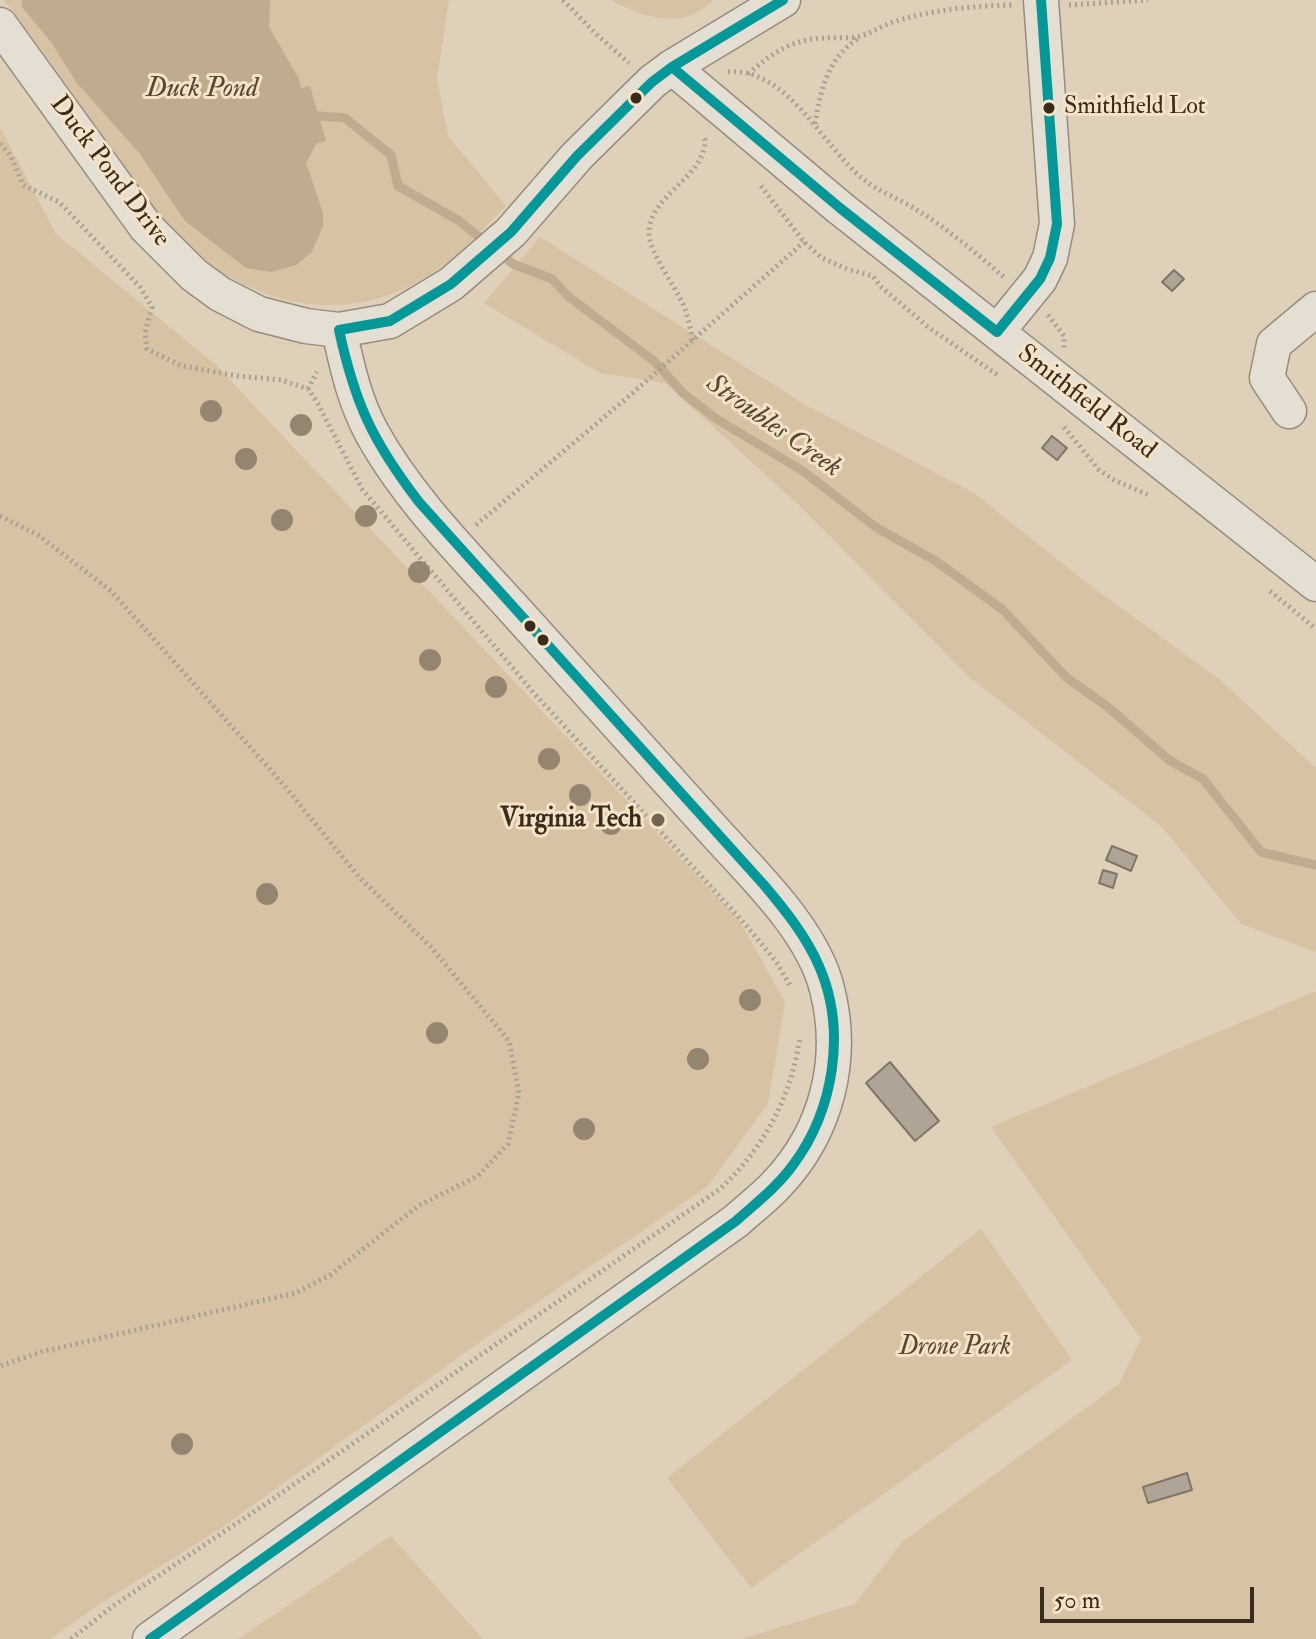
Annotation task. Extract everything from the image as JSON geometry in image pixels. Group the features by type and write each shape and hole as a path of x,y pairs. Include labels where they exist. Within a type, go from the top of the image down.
{"street":[{"name":"Duck Pond Drive","path":"0,25 146,227 194,275 220,294 259,314 306,326 339,330 390,321 451,284 511,232 577,156 652,82 656,69 783,0"},
{"path":"997,332 1040,279 1050,258 1057,224 1041,3"},
{"name":"Smithfield Road","path":"656,69 828,198 1316,584"},
{"path":"1289,411 1267,378 1274,344 1316,309"},
{"path":"150,1639 736,1221 777,1184 806,1147 823,1111 833,1072 835,1030 826,986 803,936 750,871 469,560 402,481 360,409 350,383 339,330"}],"path":[{"path":"563,0 596,34 656,69"},
{"path":"815,124 823,83 830,67 846,46 890,23 963,7 1148,0"},
{"path":"748,74 769,55 788,44 808,39 860,36"},
{"path":"728,72 760,78 788,98 866,182 918,210 1012,284"},
{"path":"693,340 683,303 651,244 649,230 654,213 703,154 705,140 702,136 714,144"},
{"path":"0,144 11,156 23,185 59,202 140,287 152,307 145,332 147,349 182,366 282,380 308,389 362,489 533,692 746,925 777,963 793,992"},
{"path":"756,182 767,191 804,242 822,258 873,276 880,286 928,327 1001,378"},
{"path":"469,530 628,397 804,242"},
{"path":"1041,309 1064,336 1064,351"},
{"path":"0,516 38,535 111,591 163,647 359,877 431,947 509,1041 519,1093 508,1144 478,1176 418,1206 330,1275 295,1293 41,1352 0,1366"},
{"path":"71,1639 113,1606 720,1189 751,1157 769,1130 790,1080 801,1029"}],"green space":[{"path":"4,0 449,0 437,79 448,136 506,206 443,265 387,296 355,303 322,305 290,301 259,291 230,277 202,258 168,226"},
{"path":"611,0 713,0 690,16 664,18 636,12"},
{"path":"0,127 56,234 216,365 739,920 785,1002 768,1103 708,1186 491,1334 221,1528 50,1639 0,1639"},
{"path":"540,237 804,404 974,493 1087,583 1219,679 1316,768 1316,952 1241,924 1162,827 968,676 804,510 665,383 600,373 484,303"},
{"path":"1316,991 1316,1639 742,1639 855,1604 902,1542 1119,1384 1141,1339 991,1127"},
{"name":"Drone Park","path":"981,1229 1072,1360 751,1588 667,1478"},
{"path":"391,1536 483,1639 238,1639"}],"water":[{"name":"Duck Pond","path":"22,0 270,0 269,27 299,79 301,88 310,86 326,141 316,144 306,163 323,213 323,226 312,252 296,265 271,272 246,268 185,221 140,154 76,82 51,42 22,7"}],"building":[{"path":"1174,270 1184,279 1172,291 1162,282"},
{"path":"1052,436 1067,448 1057,460 1042,448"},
{"path":"1112,846 1137,856 1131,871 1106,860"},
{"path":"1103,870 1117,874 1113,888 1099,883"},
{"path":"890,1062 939,1121 915,1141 866,1083"},
{"path":"1187,1473 1192,1490 1148,1503 1143,1487"}],"waterway":[{"name":"Stroubles Creek","path":"307,115 345,118 391,155 398,186 458,220 513,264 552,279 569,297 654,361 683,393 715,418 803,471 877,528 934,560 1002,609 1067,678 1108,707 1169,760 1203,779 1261,852 1316,865"}],"transit line":[{"path":"339,330 390,321 451,284 511,232 577,156 652,82 783,0"},
{"path":"672,67 840,208 997,332 1040,279 1050,258 1057,224 1041,0"},
{"path":"150,1639 736,1221 780,1180 807,1143 827,1095 832,1069 833,1016 828,991 814,955 801,934 764,885 419,502 389,460 368,421 352,380 339,330"}],"place":[{"name":"Smithfield Lot","path":"1049,108"},
{"name":"Virginia Tech","path":"658,820"}]}
